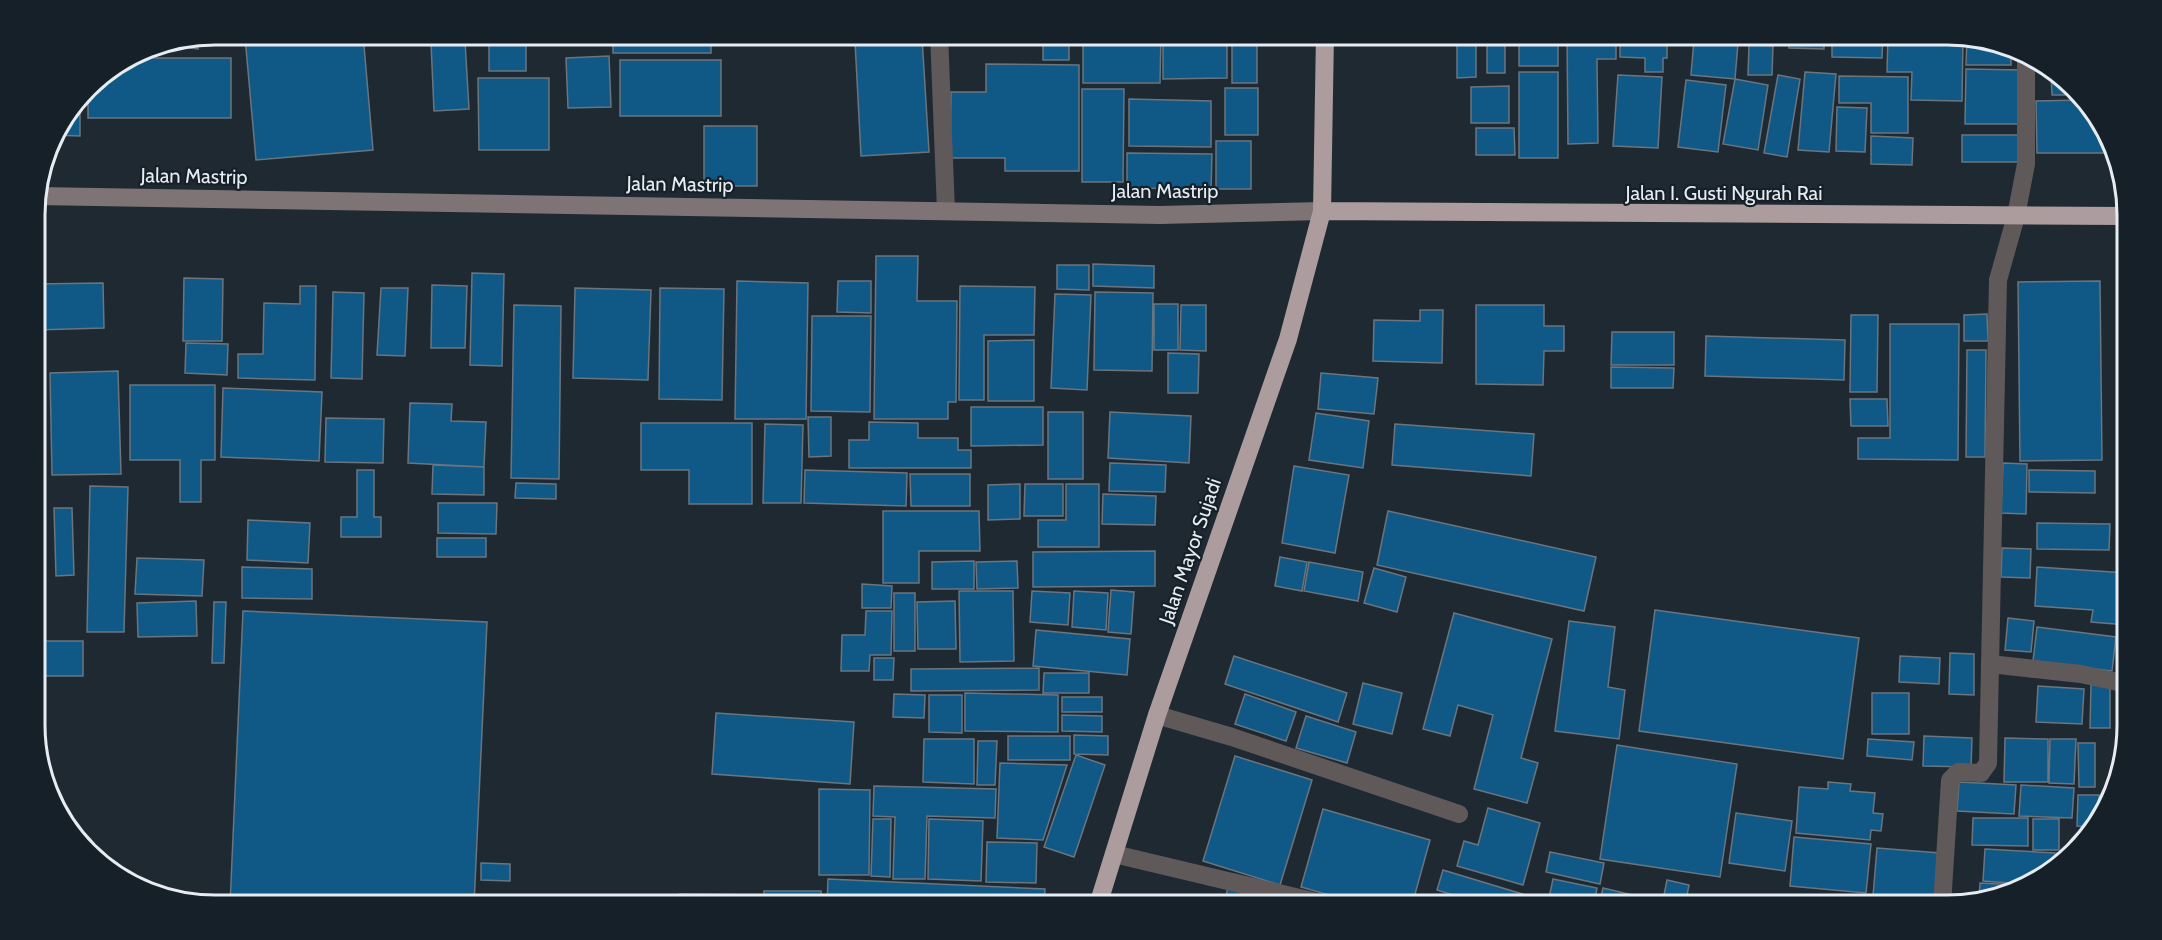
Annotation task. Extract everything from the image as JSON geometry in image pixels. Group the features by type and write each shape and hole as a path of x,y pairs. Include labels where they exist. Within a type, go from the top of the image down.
{"highway":[{"name":"Jalan Mayor Sujadi","path":"1101,895 1157,716 1288,339 1322,211 1325,45"},
{"name":"Jalan I. Gusti Ngurah Rai","path":"1322,211 2117,216"}],"main road":[{"name":"Jalan Mastrip","path":"46,196 1160,215 1322,211"}],"street":[{"path":"939,45 946,211"},
{"path":"1943,895 1950,780 1958,772 1981,773 1988,763 1998,280 2016,216 2026,164 2026,65"},
{"path":"1990,664 2081,674 2117,682"},
{"path":"1157,716 1232,737 1459,814"},
{"path":"1114,854 1287,895"}],"building":[{"path":"246,45 364,45 373,150 256,160"},
{"path":"431,45 465,45 469,109 434,111"},
{"path":"489,45 526,45 526,71 489,71"},
{"path":"613,45 711,45 711,53 613,53"},
{"path":"855,45 922,45 929,152 861,156"},
{"path":"1043,45 1069,45 1069,60 1043,60"},
{"path":"1083,45 1161,45 1160,83 1083,83"},
{"path":"1163,45 1227,45 1227,78 1163,79"},
{"path":"1232,45 1257,45 1257,83 1232,83"},
{"path":"1457,45 1476,45 1476,77 1457,78"},
{"path":"1487,45 1505,45 1505,73 1487,73"},
{"path":"1519,45 1558,45 1558,66 1519,66"},
{"path":"1567,45 1616,45 1616,59 1597,59 1598,143 1568,144"},
{"path":"1620,45 1667,45 1667,58 1663,58 1663,72 1645,72 1645,58 1620,57"},
{"path":"1694,45 1738,45 1735,79 1691,75"},
{"path":"1749,45 1773,46 1772,75 1748,75"},
{"path":"1789,45 1824,45 1824,49 1789,48"},
{"path":"1832,45 1883,45 1882,58 1832,57"},
{"path":"1888,45 1963,46 1962,101 1911,100 1912,72 1887,72"},
{"path":"1967,46 2011,58 2011,65 1966,65"},
{"path":"609,56 611,107 568,108 566,58"},
{"path":"150,58 231,58 231,118 88,118 88,103 95,95 112,80"},
{"path":"620,60 721,60 721,116 620,116"},
{"path":"986,64 1079,65 1079,171 1005,171 1005,158 950,158 951,92 986,92"},
{"path":"1966,69 2021,70 2020,124 1965,124"},
{"path":"1519,72 1558,72 1558,158 1519,158"},
{"path":"1805,72 1836,74 1829,152 1798,150"},
{"path":"1618,75 1662,77 1658,148 1613,146"},
{"path":"1778,75 1800,79 1787,157 1764,153"},
{"path":"1839,76 1908,77 1908,133 1871,133 1871,103 1839,103"},
{"path":"478,78 549,78 549,150 479,150"},
{"path":"1735,79 1768,85 1758,150 1723,144"},
{"path":"1686,80 1726,85 1718,152 1678,147"},
{"path":"2051,81 2067,95 2052,95"},
{"path":"1509,86 1509,123 1471,123 1471,87"},
{"path":"1225,88 1258,88 1258,135 1225,135"},
{"path":"1082,89 1124,89 1123,182 1082,182"},
{"path":"1129,99 1211,101 1211,147 1129,146"},
{"path":"2072,100 2094,130 2104,153 2037,153 2036,101"},
{"path":"1837,107 1867,108 1865,152 1836,151"},
{"path":"80,112 80,136 65,135"},
{"path":"704,126 757,126 757,186 704,186"},
{"path":"1476,128 1514,128 1515,155 1476,155"},
{"path":"1962,135 2018,135 2018,162 1962,162"},
{"path":"1871,136 1913,138 1912,165 1871,164"},
{"path":"1216,141 1251,141 1251,189 1216,189"},
{"path":"1127,153 1212,154 1211,189 1127,188"},
{"path":"876,256 918,256 917,301 957,301 956,402 948,402 948,419 874,419"},
{"path":"1093,264 1154,266 1154,288 1093,286"},
{"path":"1057,265 1089,265 1089,290 1057,289"},
{"path":"472,273 504,274 502,366 470,365"},
{"path":"184,278 223,279 222,341 183,341"},
{"path":"737,281 808,283 806,419 735,419"},
{"path":"838,281 871,281 871,313 837,312"},
{"path":"2100,281 2102,460 2020,461 2018,282"},
{"path":"103,283 104,328 45,330 45,284"},
{"path":"432,285 467,286 465,348 431,348"},
{"path":"300,286 316,286 315,380 238,378 238,354 263,354 264,303 300,304"},
{"path":"960,286 1035,287 1034,335 984,335 984,400 959,400"},
{"path":"381,288 408,288 405,356 377,355"},
{"path":"575,288 651,290 648,380 573,378"},
{"path":"660,288 724,289 722,400 659,399"},
{"path":"333,292 364,293 362,379 331,378"},
{"path":"1095,292 1153,293 1152,371 1094,370"},
{"path":"1055,294 1091,295 1087,390 1051,388"},
{"path":"1154,304 1178,304 1178,350 1154,350"},
{"path":"514,305 561,306 559,479 511,478"},
{"path":"1181,305 1206,305 1206,351 1180,350"},
{"path":"1476,305 1544,305 1544,326 1564,326 1564,351 1544,351 1543,385 1476,384"},
{"path":"1420,310 1443,310 1442,363 1373,361 1374,320 1420,321"},
{"path":"1987,314 1988,341 1964,341 1964,315"},
{"path":"1851,315 1878,315 1877,392 1850,392"},
{"path":"812,316 871,316 870,412 811,411"},
{"path":"1890,324 1959,324 1958,460 1858,459 1858,438 1890,438"},
{"path":"1612,332 1674,332 1674,365 1611,365"},
{"path":"1706,336 1845,340 1844,380 1705,376"},
{"path":"1034,340 1034,401 988,401 988,341"},
{"path":"186,343 228,344 227,375 185,373"},
{"path":"1967,350 1986,350 1985,457 1966,457"},
{"path":"1168,353 1199,354 1198,393 1168,393"},
{"path":"1611,367 1674,368 1673,388 1611,388"},
{"path":"118,371 121,474 52,475 50,373"},
{"path":"1321,373 1378,378 1374,414 1318,409"},
{"path":"130,385 215,385 215,460 201,460 201,502 180,502 180,460 130,460"},
{"path":"223,388 322,392 319,461 221,457"},
{"path":"1850,399 1887,399 1888,426 1851,426"},
{"path":"410,403 452,404 451,421 486,422 484,467 408,463"},
{"path":"971,407 1043,407 1043,445 971,446"},
{"path":"1048,412 1083,412 1083,479 1048,479"},
{"path":"1110,412 1191,416 1189,463 1108,458"},
{"path":"1316,413 1369,421 1363,468 1309,460"},
{"path":"808,417 831,417 831,456 809,457"},
{"path":"326,418 384,419 383,463 325,462"},
{"path":"869,422 918,423 918,438 958,438 958,450 971,450 971,468 849,468 849,440 869,440"},
{"path":"641,423 752,423 752,504 689,504 689,470 641,470"},
{"path":"765,424 803,425 801,503 763,503"},
{"path":"1395,424 1534,434 1531,476 1392,465"},
{"path":"1110,463 1166,465 1165,492 1109,491"},
{"path":"2003,463 2027,464 2026,514 2001,513"},
{"path":"433,465 484,467 484,495 432,494"},
{"path":"1294,466 1349,475 1335,553 1282,543"},
{"path":"357,470 374,470 374,517 381,517 381,537 341,537 341,517 357,517"},
{"path":"805,470 907,473 906,506 804,503"},
{"path":"2029,470 2095,471 2095,493 2029,492"},
{"path":"910,474 970,474 970,506 911,506"},
{"path":"516,483 556,484 556,499 515,498"},
{"path":"1020,484 1020,519 988,520 988,485"},
{"path":"1025,484 1063,484 1063,516 1024,516"},
{"path":"1066,484 1099,484 1099,547 1038,547 1038,520 1066,520"},
{"path":"90,486 128,487 124,632 87,632"},
{"path":"1103,494 1156,496 1155,525 1102,524"},
{"path":"438,503 497,503 496,534 438,533"},
{"path":"54,508 72,508 74,575 56,576"},
{"path":"883,511 979,511 980,551 919,551 919,583 883,583"},
{"path":"1388,511 1596,557 1584,611 1377,565"},
{"path":"248,520 310,523 308,563 247,560"},
{"path":"2037,523 2110,524 2109,550 2037,549"},
{"path":"437,538 486,538 486,557 437,557"},
{"path":"2002,548 2031,549 2030,578 2001,577"},
{"path":"1155,551 1155,586 1033,587 1033,552"},
{"path":"1280,557 1307,562 1302,591 1275,586"},
{"path":"137,558 204,560 202,596 135,594"},
{"path":"974,561 974,589 932,589 932,562"},
{"path":"1017,561 1018,588 977,589 976,562"},
{"path":"1309,562 1363,572 1358,601 1304,591"},
{"path":"242,567 312,569 312,599 242,598"},
{"path":"2037,567 2117,572 2117,624 2091,622 2093,610 2035,606"},
{"path":"1374,568 1406,577 1397,612 1364,603"},
{"path":"862,584 892,586 891,608 862,608"},
{"path":"1111,590 1134,592 1131,634 1108,632"},
{"path":"959,591 1013,591 1014,661 960,662"},
{"path":"1032,591 1070,593 1068,625 1030,622"},
{"path":"1074,591 1108,593 1106,630 1072,627"},
{"path":"894,593 915,593 915,651 894,651"},
{"path":"196,601 197,636 138,637 137,603"},
{"path":"955,601 956,649 918,649 917,602"},
{"path":"214,602 226,602 224,663 212,663"},
{"path":"1655,610 1859,638 1843,759 1639,731"},
{"path":"243,611 487,622 474,895 230,895"},
{"path":"866,611 892,611 891,655 870,655 869,671 841,671 842,635 865,635"},
{"path":"1454,613 1552,639 1521,758 1538,763 1527,803 1474,789 1493,715 1458,705 1450,736 1423,729"},
{"path":"2008,618 2034,621 2031,652 2005,650"},
{"path":"1569,621 1615,627 1608,687 1625,690 1619,739 1555,731"},
{"path":"2037,627 2116,637 2112,671 2033,661"},
{"path":"1036,630 1130,639 1127,675 1033,666"},
{"path":"45,641 83,641 83,676 45,676"},
{"path":"1950,653 1974,654 1974,695 1949,694"},
{"path":"1234,656 1347,693 1338,722 1225,684"},
{"path":"1900,656 1940,658 1939,684 1899,682"},
{"path":"874,658 894,658 893,680 874,680"},
{"path":"1039,668 1039,690 911,691 911,669"},
{"path":"1044,673 1089,673 1089,693 1043,693"},
{"path":"1363,683 1402,693 1392,734 1353,724"},
{"path":"2091,684 2110,684 2110,728 2090,728"},
{"path":"2038,686 2084,689 2082,724 2036,722"},
{"path":"965,693 1058,695 1058,732 965,731"},
{"path":"1872,693 1909,693 1909,734 1872,734"},
{"path":"894,694 925,695 924,718 893,717"},
{"path":"1245,694 1296,712 1286,741 1235,724"},
{"path":"929,695 962,695 962,733 929,732"},
{"path":"1062,697 1102,697 1102,712 1062,712"},
{"path":"716,713 854,722 850,784 712,774"},
{"path":"1062,715 1102,716 1102,732 1062,731"},
{"path":"1306,716 1356,732 1347,763 1296,748"},
{"path":"1074,735 1108,736 1108,755 1074,754"},
{"path":"1008,736 1070,736 1070,760 1008,760"},
{"path":"1924,736 1972,738 1971,767 1923,766"},
{"path":"2005,738 2048,739 2048,782 2004,782"},
{"path":"924,739 974,739 974,784 923,782"},
{"path":"1868,739 1914,742 1912,760 1867,756"},
{"path":"2050,739 2076,739 2074,784 2049,783"},
{"path":"978,741 997,741 995,785 977,785"},
{"path":"2078,743 2095,743 2095,787 2079,787"},
{"path":"1617,745 1737,764 1720,877 1600,859"},
{"path":"1076,755 1105,765 1074,857 1044,847"},
{"path":"1235,756 1312,780 1280,885 1203,861"},
{"path":"1000,763 1067,765 1043,840 997,838"},
{"path":"1828,782 1851,784 1850,791 1875,793 1873,813 1883,814 1881,831 1871,830 1870,840 1796,833 1799,787 1828,789"},
{"path":"1959,782 2016,785 2014,814 1957,811"},
{"path":"2021,785 2074,788 2072,818 2019,816"},
{"path":"874,786 996,789 995,818 927,816 925,879 893,879 895,817 873,816"},
{"path":"819,789 870,790 869,875 819,875"},
{"path":"2078,795 2099,795 2094,810 2083,826 2077,826"},
{"path":"1488,808 1540,823 1523,885 1457,866 1464,841 1478,845"},
{"path":"1323,809 1430,840 1415,895 1329,895 1301,887"},
{"path":"1736,813 1792,821 1785,871 1729,863"},
{"path":"1973,818 2028,818 2028,846 1972,845"},
{"path":"873,819 891,819 890,877 871,876"},
{"path":"929,819 983,821 981,881 928,879"},
{"path":"2033,819 2059,819 2059,850 2033,850"},
{"path":"1794,837 1871,844 1866,893 1790,886"},
{"path":"987,842 1037,843 1036,883 986,882"},
{"path":"1877,848 1940,853 1936,895 1873,895"},
{"path":"1985,849 2055,853 2055,856 2041,866 2009,883 1983,881"},
{"path":"1550,852 1604,863 1600,884 1546,872"},
{"path":"481,863 510,864 510,881 481,880"},
{"path":"1443,870 1526,895 1453,895 1437,890"},
{"path":"828,879 1045,889 1045,895 827,895"},
{"path":"1553,879 1597,888 1596,895 1550,895"},
{"path":"1667,880 1689,885 1687,895 1664,895"},
{"path":"1980,883 2006,884 2002,886 1979,892"},
{"path":"1228,887 1261,895 1226,895"},
{"path":"1603,888 1633,895 1601,895"},
{"path":"764,891 821,891 821,895 764,895"},
{"path":"680,894 761,895 680,895"}]}
